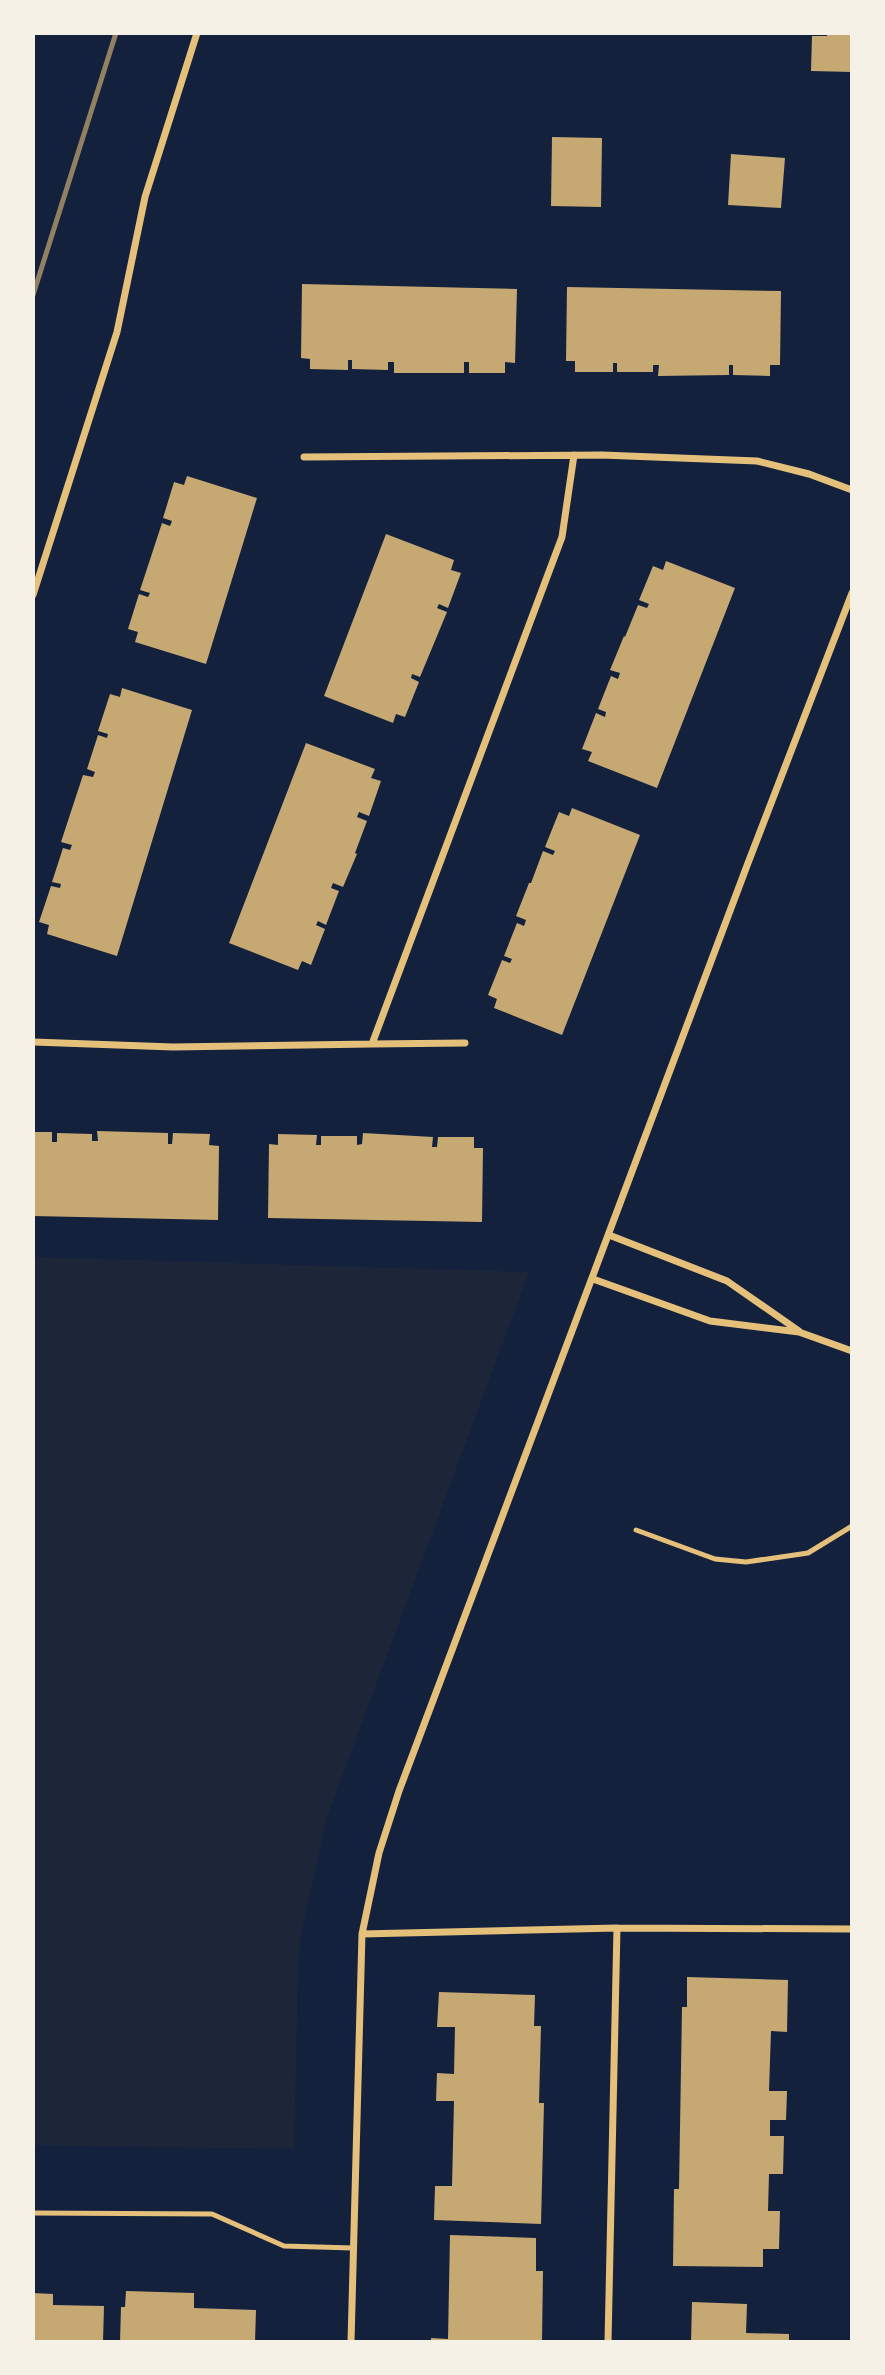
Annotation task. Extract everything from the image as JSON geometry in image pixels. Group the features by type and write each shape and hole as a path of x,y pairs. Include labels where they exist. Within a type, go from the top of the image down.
{"street":[{"path":"33,595 117,332 145,197 197,33"},
{"path":"372,1044 562,537 574,455"},
{"path":"304,457 574,455 757,461 809,474 852,490"},
{"path":"351,2342 362,1934 379,1853 748,863 852,593"},
{"path":"33,1042 173,1047 465,1043"},
{"path":"609,1235 727,1281 799,1332"},
{"path":"593,1279 710,1321 799,1332 852,1351"},
{"path":"362,1934 617,1928 852,1929"},
{"path":"608,2342 617,1928"}],"lane":[{"path":"636,1530 715,1559 746,1562 808,1553 852,1526"},
{"path":"33,2213 212,2214 284,2246 353,2248"}],"shaded area":[{"path":"33,1257 529,1272 327,1817 301,1934 294,2149 33,2145"}],"building":[{"path":"827,33 852,33 852,72 811,71 812,36 827,36"},
{"path":"552,137 602,138 601,207 551,206"},
{"path":"731,154 785,158 781,208 728,205"},
{"path":"302,284 517,289 515,363 505,362 505,373 469,373 469,362 464,362 464,373 394,373 394,362 388,362 388,370 352,369 352,360 348,360 348,370 310,369 310,359 301,358"},
{"path":"567,287 781,291 780,365 770,365 770,376 733,375 733,365 729,365 729,375 658,376 659,365 653,365 653,372 617,372 617,363 613,363 613,372 575,372 575,361 566,361"},
{"path":"187,476 257,498 206,664 135,642 138,632 128,629 139,594 148,597 150,593 140,590 162,523 170,526 172,521 163,518 174,482 184,485"},
{"path":"386,534 454,560 451,570 461,573 448,608 439,604 437,608 447,612 420,677 412,674 411,678 419,682 405,717 396,714 393,723 324,696"},
{"path":"666,561 735,588 657,788 588,761 592,752 582,749 596,713 605,717 606,712 598,709 611,676 618,679 620,673 610,670 638,605 647,608 649,604 639,600 653,566 663,570"},
{"path":"122,688 192,710 117,956 47,934 49,925 39,922 51,886 60,888 61,884 52,882 63,848 70,850 72,845 61,842 83,775 93,777 95,772 87,769 98,735 107,738 108,734 98,731 110,694 120,697"},
{"path":"306,743 375,769 371,778 381,781 369,816 359,812 357,817 367,821 355,853 357,854 343,887 333,883 331,888 339,891 326,925 318,921 316,925 325,929 311,965 302,961 298,970 229,943"},
{"path":"572,808 640,835 562,1035 494,1008 497,999 488,995 502,960 510,963 512,959 504,956 517,923 524,926 526,920 516,916 543,851 553,855 555,851 545,847 559,812 569,816"},
{"path":"97,1131 168,1133 168,1144 172,1144 173,1133 210,1134 209,1145 219,1146 218,1220 33,1216 33,1132 52,1132 52,1142 57,1142 57,1133 92,1134 92,1141 98,1141"},
{"path":"363,1133 433,1137 432,1147 437,1147 438,1137 474,1137 474,1148 483,1148 482,1222 268,1218 269,1144 278,1145 278,1134 317,1135 316,1145 321,1145 321,1136 357,1136 357,1145 362,1144"},
{"path":"687,1977 788,1980 787,2032 771,2031 769,2091 787,2091 786,2120 770,2120 770,2136 784,2136 783,2174 769,2174 768,2211 780,2211 779,2249 763,2249 763,2267 673,2266 674,2189 679,2189 682,2007 687,2007"},
{"path":"439,1992 535,1995 534,2026 541,2026 539,2103 544,2103 541,2224 434,2220 435,2186 452,2186 454,2101 436,2101 437,2073 454,2074 455,2027 437,2027"},
{"path":"450,2235 536,2238 536,2271 543,2271 542,2342 431,2342 431,2338 448,2339"},
{"path":"126,2291 194,2293 194,2308 256,2310 255,2342 120,2342 121,2307 125,2307"},
{"path":"33,2293 53,2294 53,2305 104,2306 103,2342 33,2342"},
{"path":"692,2302 747,2304 746,2333 789,2334 789,2342 691,2342"}],"railway":[{"path":"33,295 116,33"}]}
